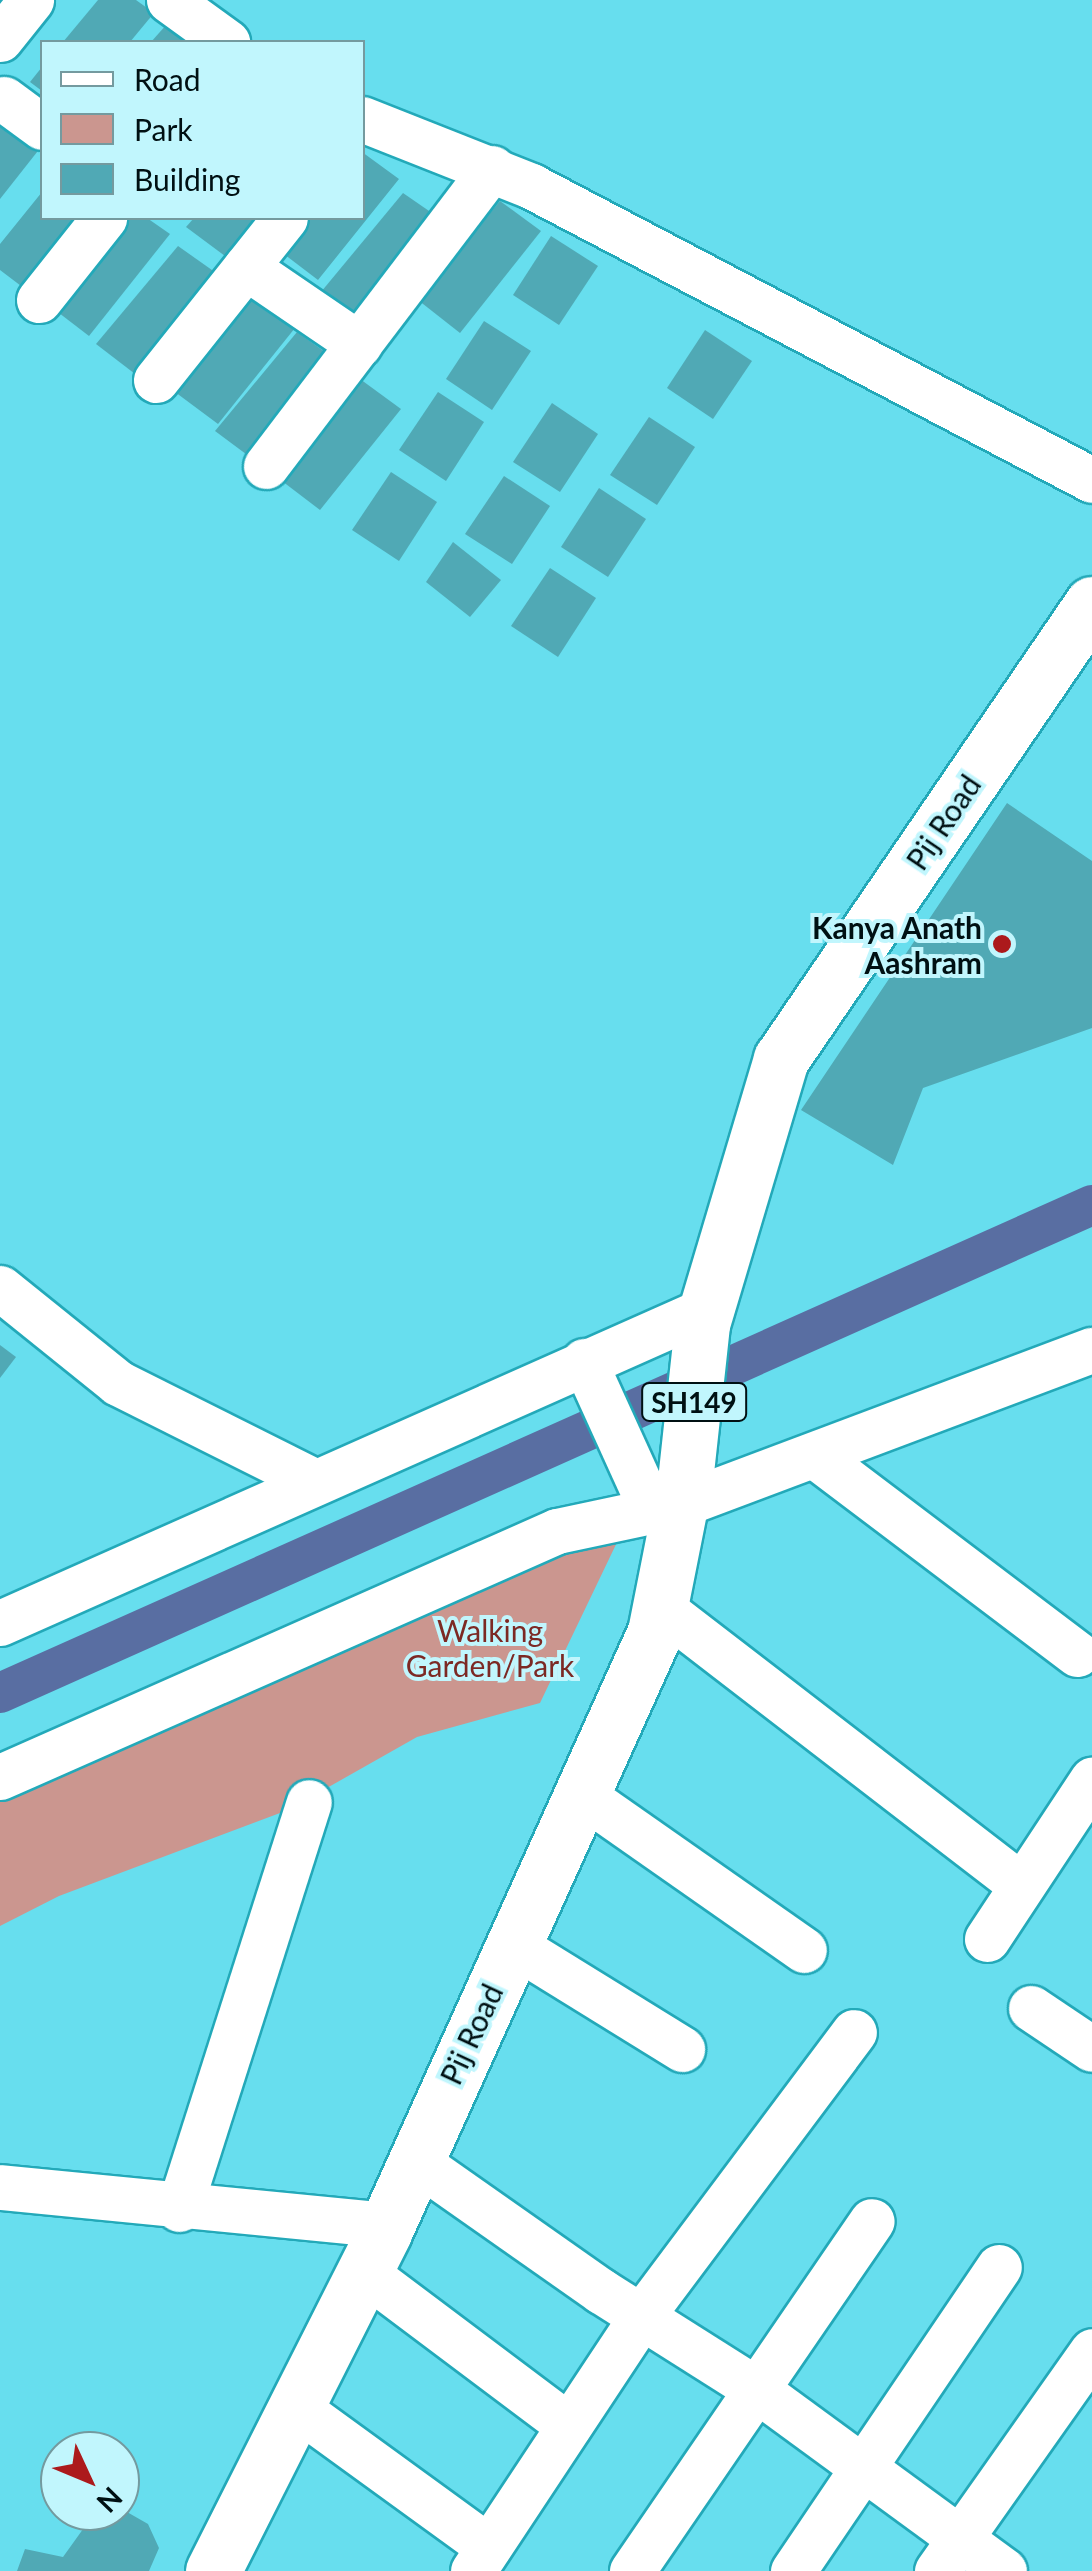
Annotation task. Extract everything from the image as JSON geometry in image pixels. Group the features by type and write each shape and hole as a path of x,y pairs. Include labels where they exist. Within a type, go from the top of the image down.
{"main road":[{"name":"Pij Road","path":"704,1317 781,1059 1092,604"},
{"name":"SH149","path":"666,1498 704,1317"},
{"name":"Pij Road","path":"213,2571 375,2249 581,1794 660,1608 666,1498"}],"street":[{"path":"168,0 224,40"},
{"path":"0,39 29,1"},
{"path":"4,99 40,126"},
{"path":"365,120 492,168 1092,480"},
{"path":"266,466 492,168"},
{"path":"39,300 102,220"},
{"path":"156,380 282,220"},
{"path":"246,267 358,344"},
{"path":"0,1288 118,1383 314,1482"},
{"path":"0,1624 314,1482 704,1317"},
{"path":"0,1777 557,1531 814,1455 1092,1350"},
{"path":"588,1369 666,1498"},
{"path":"814,1455 1077,1654"},
{"path":"660,1608 1020,1884"},
{"path":"986,1939 1092,1780"},
{"path":"581,1794 804,1950"},
{"path":"179,2209 309,1802"},
{"path":"512,1944 682,2049"},
{"path":"1031,2008 1092,2049"},
{"path":"296,2406 481,2559 643,2314 854,2032"},
{"path":"413,2159 600,2292 643,2314 753,2386 864,2468 949,2553 1004,2571"},
{"path":"0,2186 179,2209 375,2249 569,2426"},
{"path":"632,2571 753,2386 872,2221"},
{"path":"793,2571 999,2267"},
{"path":"949,2553 1092,2351"}],"green space":[{"name":"Walking Garden/Park","path":"621,1534 540,1703 417,1737 288,1810 59,1896 0,1926 0,1794 562,1543"}],"building":[{"path":"98,0 136,0 154,13 132,40 65,40"},
{"path":"167,24 190,40 153,40"},
{"path":"40,70 40,90 30,82"},
{"path":"0,118 40,148 0,199"},
{"path":"365,154 399,179 318,280 276,248 299,220 365,220"},
{"path":"403,193 445,222 364,324 321,292"},
{"path":"40,194 40,220 87,220 29,292 0,270 0,244"},
{"path":"500,201 541,231 460,333 418,300"},
{"path":"115,220 150,220 170,234 89,336 46,303"},
{"path":"192,220 260,220 229,259 186,227"},
{"path":"551,236 598,266 559,325 513,295"},
{"path":"178,246 219,275 139,377 96,344"},
{"path":"256,293 299,323 218,424 175,392"},
{"path":"484,321 531,351 492,410 446,379"},
{"path":"705,330 752,361 713,419 667,388"},
{"path":"297,332 339,362 258,463 215,431"},
{"path":"360,379 401,409 320,510 278,478"},
{"path":"438,392 484,422 446,481 399,450"},
{"path":"552,403 598,434 560,492 513,462"},
{"path":"649,417 695,447 657,505 610,475"},
{"path":"391,472 437,502 399,561 352,530"},
{"path":"504,476 550,506 512,564 465,534"},
{"path":"599,488 646,519 608,577 561,547"},
{"path":"453,542 501,580 470,617 426,582"},
{"path":"550,568 596,598 558,657 511,626"},
{"name":"Kanya Anath Aashram","path":"1007,803 1092,861 1092,1028 923,1088 893,1165 801,1110"},
{"path":"0,1345 16,1357 0,1378"},
{"path":"140,2519 148,2524 159,2548 149,2571 17,2571 25,2549 63,2557 82,2531 140,2531"}],"waterway":[{"path":"0,1693 1092,1205"}],"place":[{"name":"Kanya Anath Aashram","path":"1002,944"}]}
